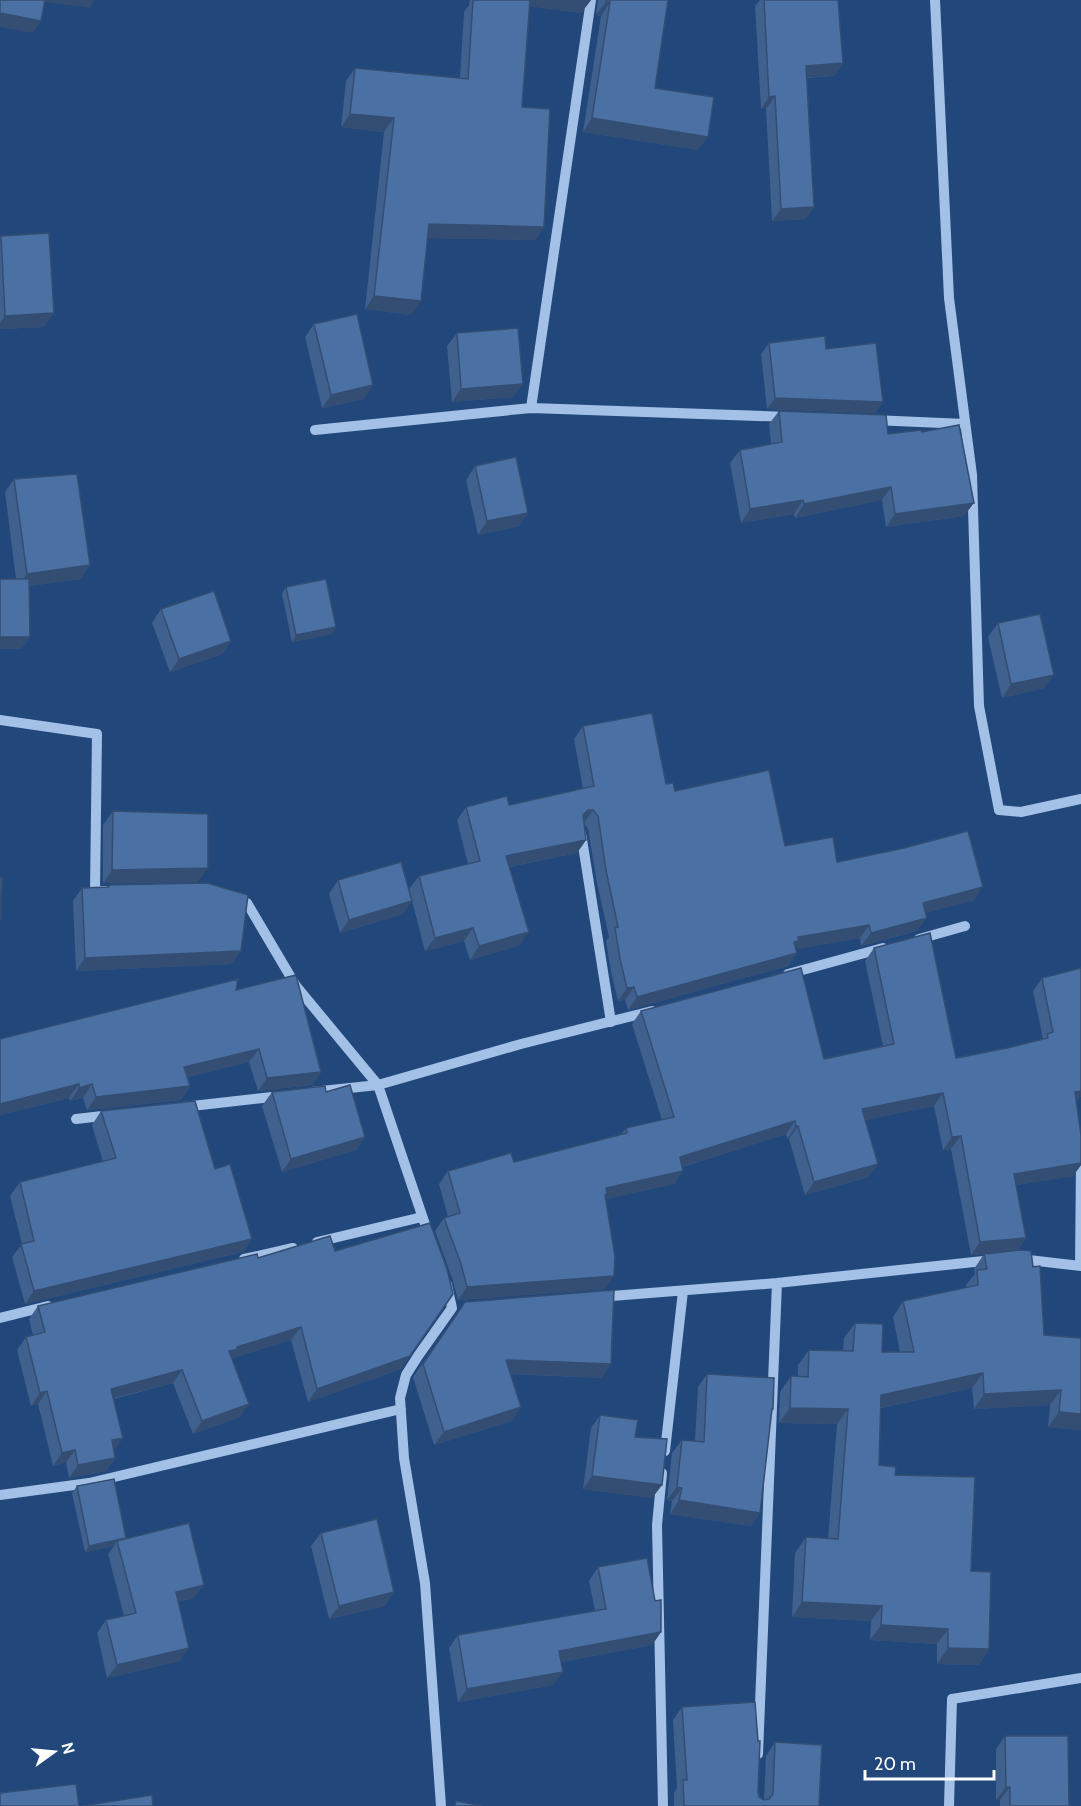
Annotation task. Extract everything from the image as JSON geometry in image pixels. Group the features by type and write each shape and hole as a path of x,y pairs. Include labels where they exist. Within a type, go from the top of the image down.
{"street":[{"path":"531,408 591,0"},
{"path":"935,0 949,298 972,475 979,706 999,810 1021,812 1081,798"},
{"path":"315,430 531,408 801,418"},
{"path":"859,420 964,424"},
{"path":"0,720 97,734 95,891 119,891"},
{"path":"581,830 610,1022"},
{"path":"224,896 247,903 296,986 378,1085 434,1249"},
{"path":"773,978 965,926"},
{"path":"169,1109 378,1085 521,1044 664,1008"},
{"path":"76,1119 122,1114"},
{"path":"1010,1258 1081,1266 1081,1161"},
{"path":"228,1263 422,1217"},
{"path":"593,1298 777,1283 998,1259"},
{"path":"441,1270 458,1307 418,1356 406,1375 400,1398 404,1458 425,1582 441,1806"},
{"path":"757,1770 777,1283"},
{"path":"663,1806 657,1525 682,1291"},
{"path":"0,1318 57,1304"},
{"path":"0,1494 89,1483 401,1409"},
{"path":"950,1806 952,1699 1081,1678"}],"building":[{"path":"0,0 45,0 41,21 0,13"},
{"path":"473,0 530,0 522,107 550,109 544,227 429,224 421,301 374,296 394,118 350,114 355,68 468,79"},
{"path":"606,0 668,0 655,88 714,97 708,137 592,118 610,2"},
{"path":"764,0 838,0 843,63 806,66 814,207 781,209 775,96 769,97"},
{"path":"49,233 54,313 5,316 1,236"},
{"path":"357,314 373,385 331,395 314,324"},
{"path":"518,328 523,384 461,389 457,333"},
{"path":"825,336 826,349 876,343 883,402 775,398 769,343"},
{"path":"779,411 886,415 888,434 921,430 922,432 959,425 974,503 895,514 891,487 804,504 803,500 750,509 740,450 782,442"},
{"path":"516,457 528,513 487,521 475,466"},
{"path":"77,474 90,565 27,574 14,479"},
{"path":"0,579 29,579 30,637 0,637"},
{"path":"326,579 336,627 296,635 286,587"},
{"path":"214,591 231,641 179,659 161,609"},
{"path":"1040,614 1054,675 1011,684 998,623"},
{"path":"652,713 666,784 673,783 675,791 769,770 785,846 833,837 837,862 904,848 968,831 983,887 923,903 927,918 871,933 869,925 798,937 799,941 794,942 797,953 637,997 634,987 627,988 620,959 615,928 618,927 598,816 593,810 588,810 583,815 586,840 506,856 529,932 479,946 473,928 435,938 419,876 480,861 466,807 507,796 509,805 594,786 583,726"},
{"path":"113,811 208,814 208,868 112,870"},
{"path":"401,862 412,901 349,920 338,880"},
{"path":"0,877 2,878 1,919 0,919"},
{"path":"207,883 248,895 241,951 85,958 82,888 109,887 109,885"},
{"path":"930,933 956,1058 1048,1038 1047,1034 1053,1032 1042,978 1081,968 1081,1091 1075,1092 1081,1135 1081,1163 1014,1174 1026,1238 980,1242 961,1136 952,1137 943,1093 862,1109 878,1164 814,1182 795,1121 680,1157 683,1171 606,1188 607,1194 605,1195 615,1257 614,1276 467,1287 444,1218 460,1213 448,1171 511,1153 514,1162 627,1133 626,1128 674,1117 641,1011 801,968 824,1059 894,1044 874,948"},
{"path":"296,975 321,1072 267,1078 259,1049 184,1067 190,1086 96,1097 92,1084 79,1088 79,1084 0,1104 0,1039 238,979 236,990"},
{"path":"350,1085 365,1137 291,1159 272,1092 325,1086 326,1092"},
{"path":"195,1101 215,1169 230,1164 252,1239 34,1291 21,1244 34,1241 20,1182 116,1158 101,1111"},
{"path":"430,1223 447,1269 453,1294 410,1356 317,1389 301,1327 229,1351 249,1404 202,1421 182,1370 111,1389 123,1438 112,1440 115,1458 78,1465 75,1450 62,1453 47,1391 40,1393 26,1337 45,1332 38,1306 257,1254 258,1258 330,1236 335,1251"},
{"path":"1031,1251 1033,1267 1040,1266 1044,1335 1081,1338 1081,1414 1059,1412 1061,1390 984,1394 983,1373 881,1395 879,1465 896,1467 895,1475 975,1477 971,1571 991,1572 989,1649 948,1648 948,1629 881,1625 882,1606 802,1602 806,1537 838,1539 848,1409 790,1408 791,1376 808,1377 809,1350 853,1351 855,1323 883,1324 882,1352 914,1352 903,1301 978,1285 977,1270 987,1269 984,1254"},
{"path":"614,1290 611,1364 506,1360 521,1407 444,1432 423,1364 465,1302"},
{"path":"707,1374 774,1378 773,1409 760,1513 679,1500 682,1488 677,1487 682,1440 704,1442"},
{"path":"600,1415 638,1420 635,1437 667,1439 662,1485 592,1476"},
{"path":"114,1479 126,1538 89,1546 77,1486"},
{"path":"377,1519 394,1592 339,1606 321,1533"},
{"path":"189,1523 204,1585 176,1592 189,1648 117,1665 106,1620 136,1613 117,1541"},
{"path":"647,1558 655,1601 661,1600 661,1632 559,1651 563,1672 467,1689 458,1635 606,1609 598,1567"},
{"path":"755,1702 758,1741 760,1741 759,1797 764,1800 769,1799 773,1794 775,1742 822,1745 819,1806 684,1806 683,1780 687,1780 682,1707"},
{"path":"1005,1736 1068,1736 1069,1806 1010,1806 1010,1787 1006,1787"},
{"path":"76,1784 79,1806 0,1806 0,1793"},
{"path":"152,1795 153,1806 82,1806"},
{"path":"456,1801 483,1806 455,1806"}]}
